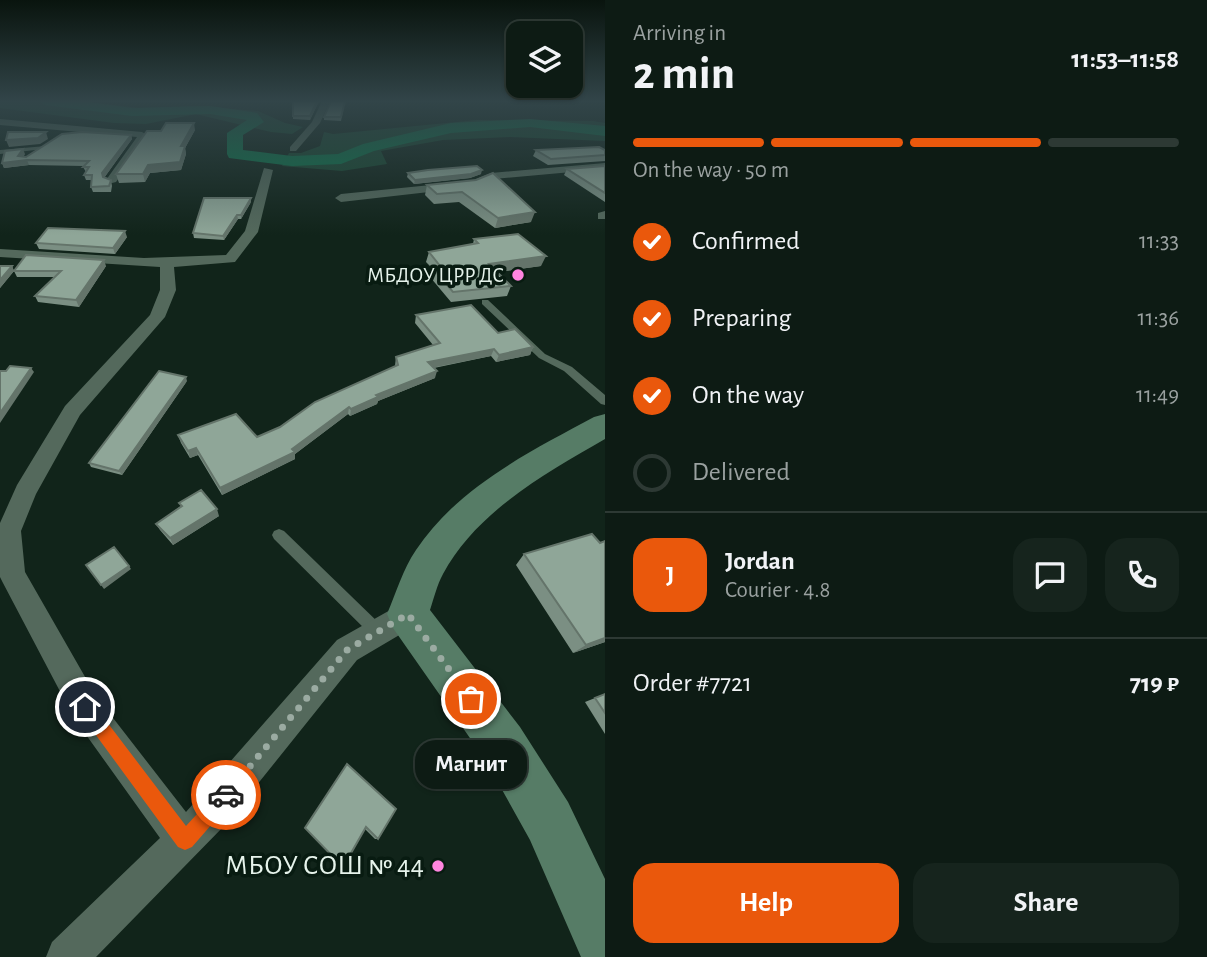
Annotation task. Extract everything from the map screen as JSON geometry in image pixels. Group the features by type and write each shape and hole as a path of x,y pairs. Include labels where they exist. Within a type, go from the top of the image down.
{"street":[{"path":"112,180 138,146"},
{"path":"293,149 296,146"},
{"path":"341,198 473,184 491,176 605,166"},
{"path":"0,253 167,263 202,263 230,259 251,232 268,170"},
{"path":"167,263 168,290 157,317 72,411 25,492 9,531 12,574 85,707 185,841"},
{"path":"67,957 185,841 347,650 393,623 449,534 515,477 605,425"},
{"path":"393,623 503,744 549,821 605,943"}],"lane":[{"path":"26,159 47,146"},
{"path":"0,152 44,148"},
{"path":"485,302 542,356 568,369 605,401"},
{"path":"279,535 393,623"}],"green space":[{"path":"320,146 411,146 381,151 387,164 342,171 282,166 289,153 301,153"}],"building":[{"path":"44,146 123,146 102,173 103,177 111,180 109,186 91,187 92,175 84,175 89,167 83,167 89,161 27,160 2,163 5,151 23,149 18,156 26,157"},
{"path":"136,146 185,146 180,162 148,165 143,174 116,174"},
{"path":"599,147 605,150 605,155 551,159 536,150"},
{"path":"477,166 482,170 471,174 415,180 408,173 428,170"},
{"path":"605,166 605,193 567,169"},
{"path":"493,173 535,212 498,218 462,192 437,194 427,185 476,180"},
{"path":"204,198 251,198 223,236 193,233"},
{"path":"48,228 125,231 113,248 36,243"},
{"path":"518,234 546,256 489,264 511,286 453,292 432,267 440,266 429,252 478,243 474,239"},
{"path":"26,255 104,260 76,300 35,296 61,271 14,271"},
{"path":"0,266 12,266 0,280"},
{"path":"471,305 498,333 515,329 533,347 499,355 494,349 428,362 437,371 376,395 378,397 351,409 349,407 292,449 295,452 220,488 196,448 188,451 178,435 236,414 257,437 280,427 315,402 398,365 396,357 440,343 416,315"},
{"path":"10,366 31,368 0,413 0,371 6,371"},
{"path":"159,371 186,377 119,471 89,463"},
{"path":"201,490 217,509 170,538 156,524 182,506 179,503"},
{"path":"592,534 600,543 605,541 605,638 586,645 524,554"},
{"path":"114,547 129,566 101,585 86,565"},
{"path":"605,694 605,713 595,698"},
{"path":"347,764 396,809 378,839 366,827 343,867 305,828"}],"waterway":[{"path":"235,146 235,154 292,161 341,159 375,146"}],"way so far":[{"path":"226,795 347,650 408,614 471,699"}],"place":[{"name":"МБДОУ ЦРР ДС","path":"518,275"},
{"name":"Магнит","path":"471,699"},
{"name":"МБОУ СОШ № 44","path":"438,866"}],"route":[{"path":"85,707 185,841 226,795"}]}
